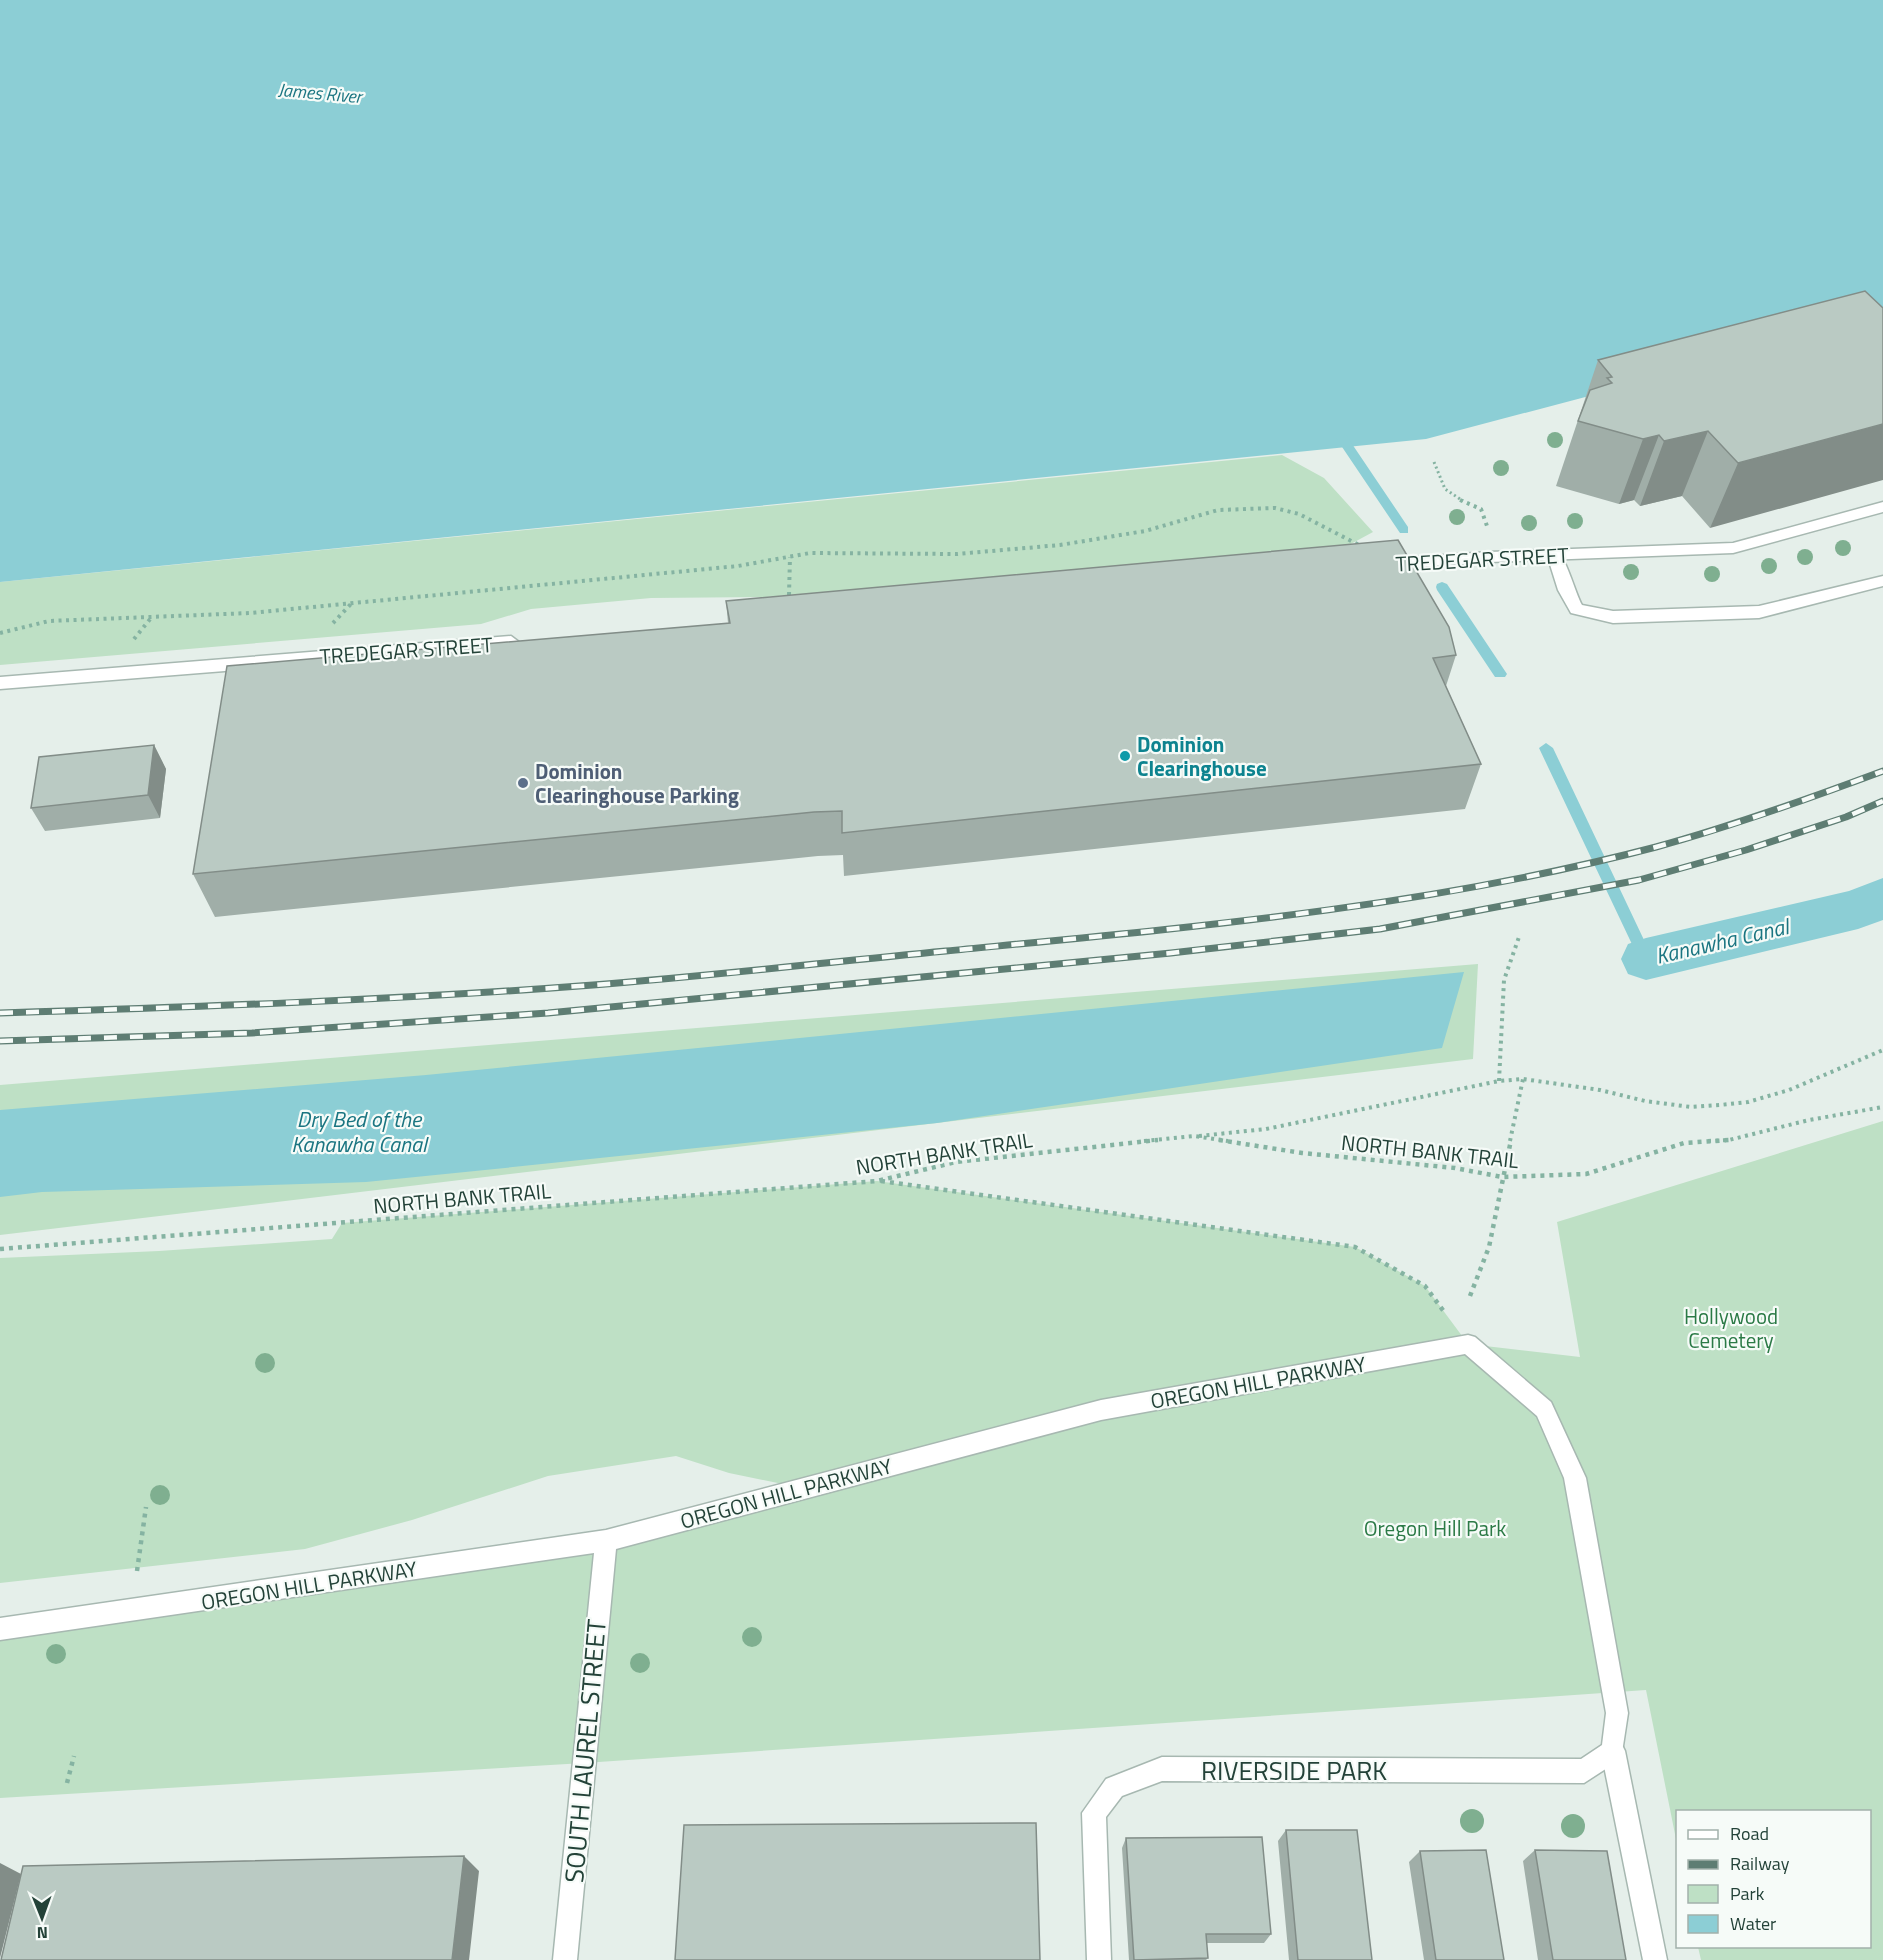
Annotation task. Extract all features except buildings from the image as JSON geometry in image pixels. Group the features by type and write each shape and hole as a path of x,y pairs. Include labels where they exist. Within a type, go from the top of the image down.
{"street":[{"name":"TREDEGAR STREET","path":"1373,566 1555,555 1733,548 1883,507"},
{"path":"1555,555 1566,590 1577,609 1613,617 1759,612 1883,581"},
{"name":"TREDEGAR STREET","path":"0,682 526,641"},
{"path":"285,679 288,659"},
{"path":"1468,1344 1544,1409 1575,1478 1617,1713 1613,1751 1655,1960"},
{"name":"OREGON HILL PARKWAY","path":"0,1629 606,1541 1101,1410 1468,1344"},
{"name":"SOUTH LAUREL STREET","path":"565,1960 606,1541"},
{"name":"RIVERSIDE PARK","path":"1099,1960 1094,1813 1114,1787 1162,1769 1584,1771 1613,1751"}],"path":[{"path":"1434,462 1443,488 1452,497 1481,509 1490,536"},
{"path":"0,633 49,621 250,614 668,571 738,567 810,553 957,554 1060,545 1145,531 1218,510 1275,507 1299,514 1360,546"},
{"path":"789,595 790,557"},
{"path":"328,629 351,604"},
{"path":"129,645 151,618"},
{"path":"1499,1081 1504,980 1519,937"},
{"path":"1194,1136 1266,1129 1499,1081 1523,1079 1600,1090 1645,1101 1691,1107 1720,1106 1748,1102 1789,1090 1883,1050"},
{"path":"1470,1296 1489,1247 1523,1079"},
{"name":"NORTH BANK TRAIL","path":"0,1249 877,1181 956,1162 1194,1136 1302,1153 1455,1168 1502,1177 1586,1174 1684,1143 1730,1140 1809,1120 1883,1107"},
{"path":"877,1181 1355,1247 1425,1286 1468,1344"},
{"path":"137,1571 146,1507"},
{"path":"67,1783 74,1756"}],"green space":[{"path":"1282,455 1324,478 1373,532 1336,552 766,597 651,598 531,609 481,624 0,665 0,582"},
{"name":"Dry Bed of the Kanawha Canal","path":"1478,964 1473,1059 0,1235 0,1085"},
{"path":"1883,1121 1883,1960 1701,1960 1698,1948 1871,1948 1871,1810 1676,1810 1676,1839 1646,1690 584,1763 0,1798 0,1629 548,1549 802,1488 729,1473 676,1456 548,1476 412,1520 305,1549 0,1583 0,1258 159,1251 332,1239 342,1223 877,1181 1355,1247 1425,1286 1468,1344 1580,1357 1557,1222"}],"water":[{"name":"James River","path":"0,0 1883,0 1883,309 1642,382 1426,439 0,582"},
{"name":"Dry Bed of the Kanawha Canal","path":"1464,972 1442,1048 937,1123 485,1170 366,1182 42,1192 0,1197 0,1110 426,1075"}],"waterway":[{"name":"Kanawha Canal","path":"1342,438 1404,530"},
{"name":"Kanawha Canal","path":"1442,587 1500,674"},
{"name":"Kanawha Canal","path":"1546,748 1646,959"},
{"name":"Kanawha Canal","path":"1646,959 1858,909 1883,898"}],"railway":[{"path":"0,1013 297,1002 593,985 1125,934 1303,913 1481,886 1656,847 1770,812 1883,771"},
{"path":"0,1041 252,1033 548,1013 1171,953 1380,929 1639,880 1746,850 1846,817 1883,801"}],"place":[{"name":"Dominion Clearinghouse","path":"1125,756"},
{"name":"Dominion Clearinghouse Parking","path":"523,783"}],"park label":[{"name":"Hollywood Cemetery","path":"1731,1328"},
{"name":"Oregon Hill Park","path":"1435,1528"}]}
